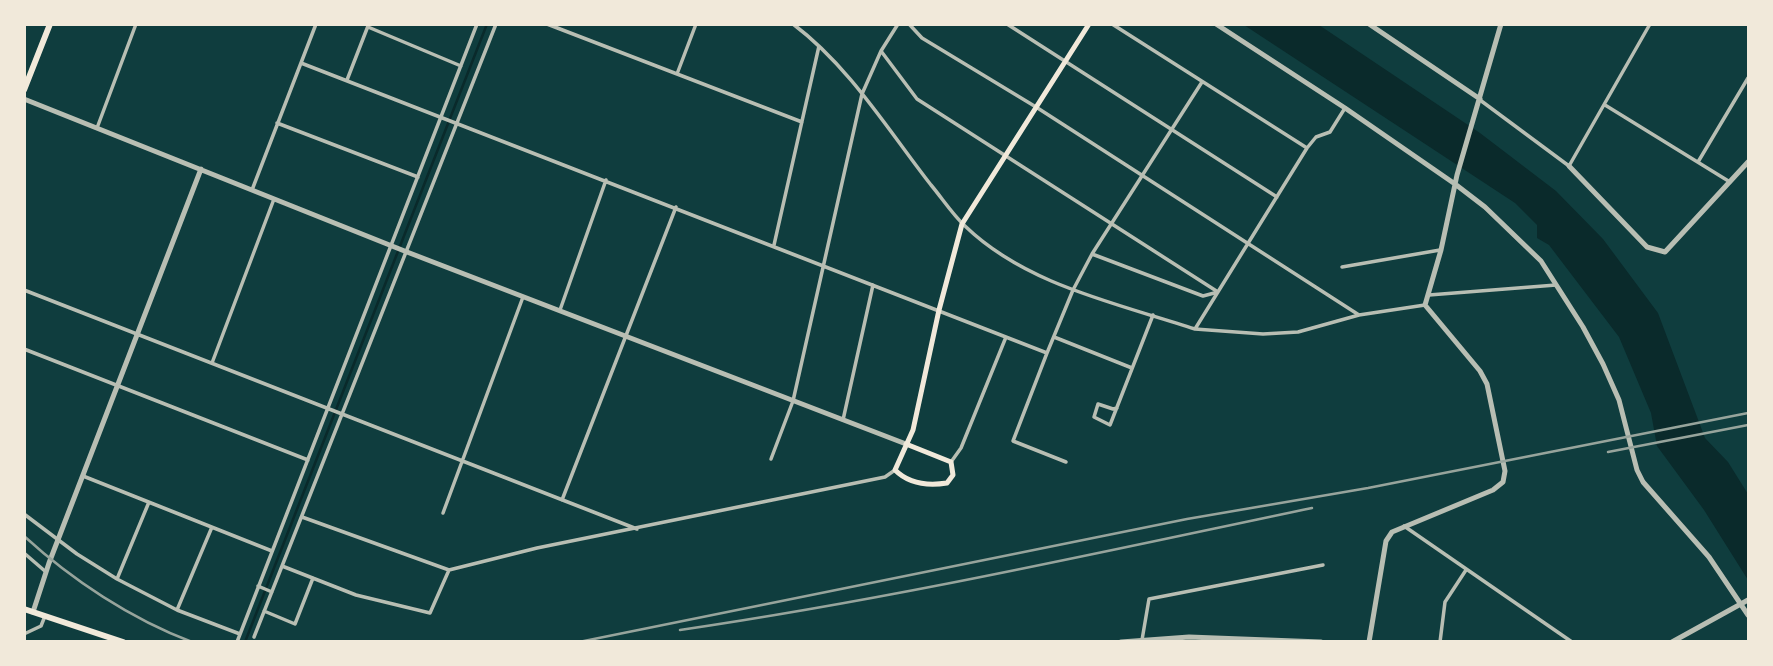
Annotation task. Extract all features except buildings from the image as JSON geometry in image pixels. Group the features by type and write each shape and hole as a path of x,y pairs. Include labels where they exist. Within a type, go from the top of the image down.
{"main road":[{"path":"24,90 50,24"},
{"path":"906,444 951,463 953,475 947,483 920,484 901,476 895,470 906,444 913,430 939,310 962,224 1089,24"},
{"path":"24,608 123,642"}],"street":[{"path":"97,128 136,24"},
{"path":"252,190 316,24"},
{"path":"237,642 477,24"},
{"path":"254,637 496,24"},
{"path":"547,24 802,122"},
{"path":"677,74 696,24"},
{"path":"793,24 819,44 862,94 962,224 991,249 1018,265 1073,290 1195,329 1264,334 1298,332 1359,315 1425,305"},
{"path":"771,459 793,401 862,94 881,51 898,24"},
{"path":"909,24 922,38 1036,107 1359,315"},
{"path":"1007,24 1277,197"},
{"path":"1112,24 1307,148"},
{"path":"1216,24 1455,184 1485,207 1541,261 1603,364 1619,400 1637,470 1643,482 1709,557 1748,615"},
{"path":"1369,24 1480,99 1569,166 1647,247 1659,252 1665,252 1748,162"},
{"path":"1425,305 1441,250 1457,175 1501,24"},
{"path":"1569,166 1650,24"},
{"path":"347,80 369,26 461,66"},
{"path":"774,245 819,44"},
{"path":"881,51 916,99 1218,292"},
{"path":"301,62 1047,353"},
{"path":"1698,162 1748,78"},
{"path":"1066,462 1013,441 1073,290 1111,223 1202,82"},
{"path":"24,99 391,246 906,444"},
{"path":"1605,105 1730,182"},
{"path":"1195,329 1307,148 1316,137 1330,132 1345,108"},
{"path":"278,123 418,177"},
{"path":"33,612 58,540 201,169"},
{"path":"560,311 606,180"},
{"path":"212,363 274,199"},
{"path":"562,500 676,207"},
{"path":"1342,267 1441,250"},
{"path":"1092,254 1203,296 1218,292"},
{"path":"843,420 873,284"},
{"path":"1429,295 1556,285"},
{"path":"24,290 637,529"},
{"path":"443,513 523,297"},
{"path":"1369,642 1386,541 1392,532 1493,491 1503,481 1505,471 1487,384 1480,371 1425,305"},
{"path":"1117,408 1098,404 1094,417 1110,425 1117,408 1153,315"},
{"path":"951,463 961,448 1006,337"},
{"path":"1054,337 1132,368"},
{"path":"24,349 307,460"},
{"path":"301,517 449,569 537,548 885,477 895,470"},
{"path":"83,476 272,551"},
{"path":"117,579 149,502"},
{"path":"24,514 117,579 177,610 240,634"},
{"path":"1404,526 1572,642"},
{"path":"177,610 212,527"},
{"path":"24,553 46,572"},
{"path":"1142,640 1149,599 1323,565"},
{"path":"282,566 356,595 430,613 449,569"},
{"path":"1440,642 1445,602 1466,570"},
{"path":"264,611 296,624 313,578"},
{"path":"258,586 272,592"},
{"path":"1672,642 1748,600"},
{"path":"24,634 41,626 45,616"},
{"path":"97,633 102,642"},
{"path":"1121,642 1189,637 1321,642"}],"water":[{"path":"1244,25 1319,25 1480,133 1556,191 1603,239 1658,313 1705,438 1728,462 1748,494 1748,580 1704,510 1657,446 1651,413 1619,337 1549,245 1537,238 1537,225 1515,203"}],"waterway":[{"path":"245,642 487,24"}],"railway":[{"path":"579,642 1187,519 1368,488 1748,413"},
{"path":"1608,452 1748,425"},
{"path":"680,630 918,589 1312,508"},
{"path":"24,536 62,568 103,597 147,622 192,642"}]}
